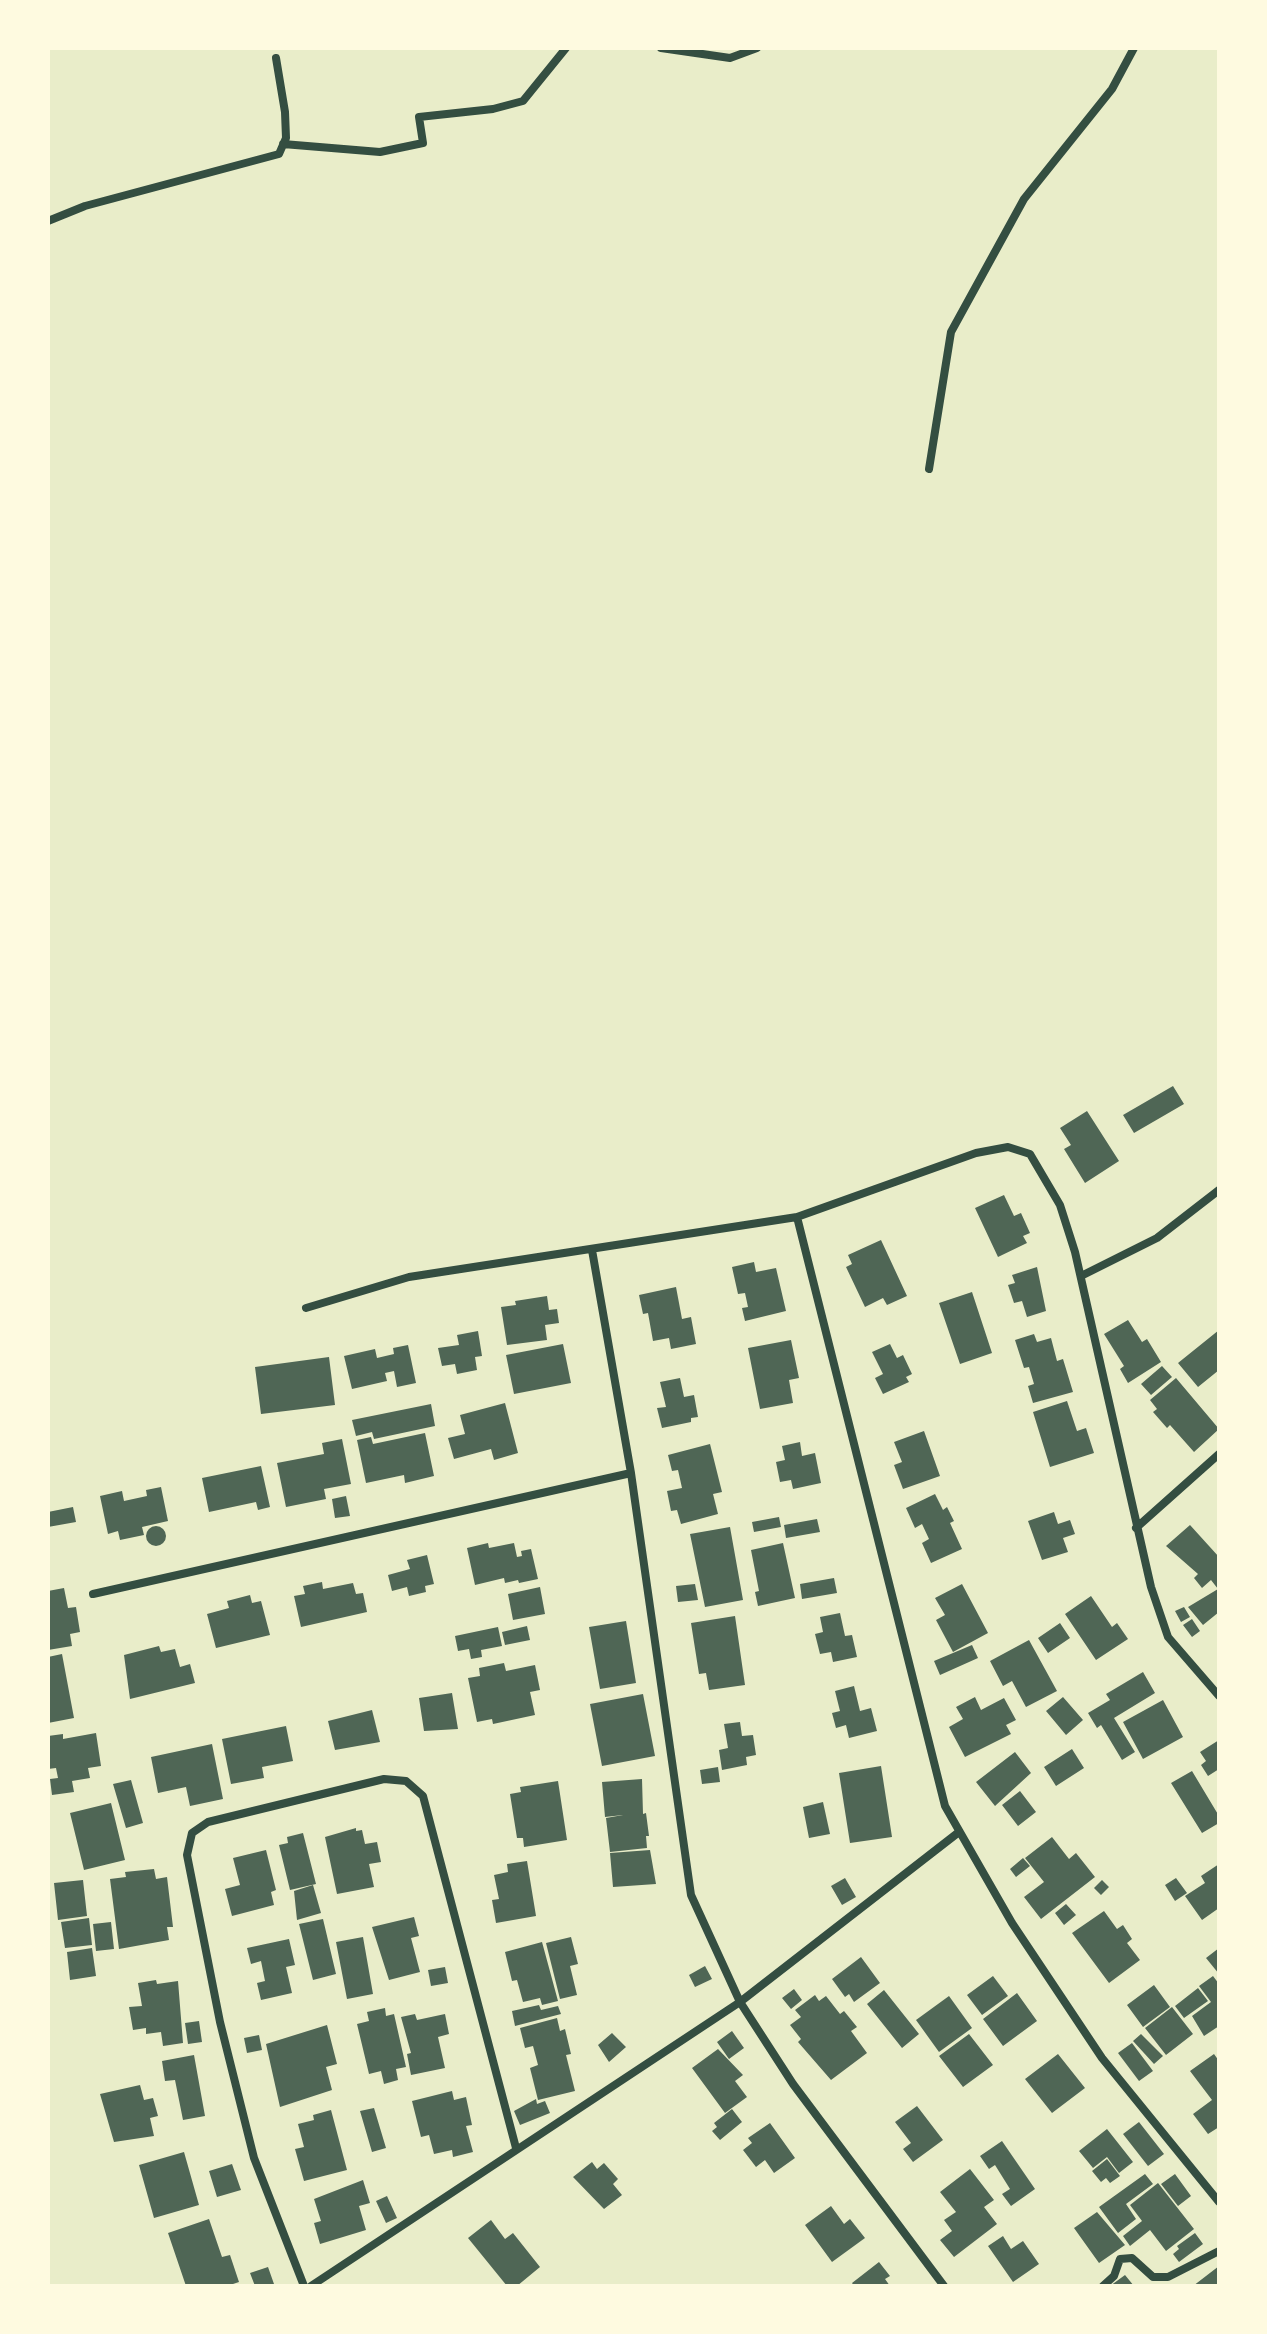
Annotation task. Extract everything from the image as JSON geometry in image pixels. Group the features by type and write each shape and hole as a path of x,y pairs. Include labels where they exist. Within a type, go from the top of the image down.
{"street":[{"path":"283,144 380,152 423,143 419,117 493,109 523,101 566,48"},
{"path":"661,48 730,58 757,48"},
{"path":"929,469 951,332 1024,199 1112,89 1134,48"},
{"path":"48,221 85,206 279,154 283,144 285,112 276,58"},
{"path":"306,1308 409,1277 797,1217 976,1153 1008,1147 1030,1154 1060,1205 1081,1276 1136,1528 1168,1637 1219,1696"},
{"path":"1081,1276 1157,1238 1219,1190"},
{"path":"797,1217 945,1806 1012,1923 1102,2058 1219,2202"},
{"path":"592,1250 631,1473 691,1895 740,2002 793,2084 944,2286"},
{"path":"1136,1528 1219,1454"},
{"path":"93,1594 631,1473"},
{"path":"304,2286 254,2158 220,2022 187,1855 192,1833 208,1822 384,1779 406,1781 423,1796 516,2148"},
{"path":"311,2286 740,2002 959,1832"},
{"path":"1103,2286 1114,2276 1120,2259 1132,2258 1153,2277 1168,2277 1219,2251"}],"building":[{"path":"1173,1086 1184,1104 1134,1133 1123,1115"},
{"path":"1087,1111 1119,1161 1085,1183 1064,1149 1071,1145 1060,1128"},
{"path":"1004,1195 1014,1216 1021,1213 1030,1233 1023,1236 1027,1243 998,1257 975,1208"},
{"path":"881,1240 907,1296 887,1305 883,1298 865,1307 846,1267 852,1264 848,1255"},
{"path":"754,1262 756,1272 776,1268 786,1311 745,1321 742,1308 748,1307 745,1293 738,1294 732,1267"},
{"path":"1037,1267 1046,1311 1027,1317 1022,1301 1014,1303 1008,1285 1015,1283 1012,1275"},
{"path":"676,1287 682,1319 691,1317 696,1344 671,1349 669,1338 653,1341 648,1313 643,1314 639,1295"},
{"path":"972,1292 992,1353 960,1364 939,1303"},
{"path":"547,1296 549,1310 557,1309 559,1323 545,1325 547,1340 507,1345 501,1307 516,1305 515,1301"},
{"path":"1128,1320 1142,1342 1147,1339 1161,1362 1128,1383 1120,1369 1124,1366 1104,1334"},
{"path":"1219,1330 1219,1370 1198,1387 1178,1363"},
{"path":"478,1331 482,1356 475,1357 477,1370 457,1374 455,1364 442,1366 438,1348 459,1345 457,1335"},
{"path":"1034,1334 1037,1342 1051,1338 1057,1361 1063,1359 1073,1392 1033,1403 1028,1386 1034,1384 1029,1367 1024,1368 1015,1340"},
{"path":"791,1340 799,1378 789,1380 793,1403 760,1409 748,1348"},
{"path":"563,1344 571,1383 514,1394 506,1355"},
{"path":"890,1344 897,1358 903,1355 912,1374 906,1377 909,1382 883,1394 875,1378 883,1374 872,1352"},
{"path":"408,1345 416,1383 397,1387 394,1371 385,1373 387,1381 352,1389 344,1356 375,1349 377,1358 394,1354 393,1348"},
{"path":"329,1357 335,1405 261,1414 255,1367"},
{"path":"1162,1366 1172,1377 1151,1395 1141,1384"},
{"path":"680,1378 684,1397 694,1395 698,1417 691,1418 691,1422 662,1428 657,1408 666,1407 660,1382"},
{"path":"1176,1378 1219,1429 1194,1452 1170,1425 1167,1428 1153,1412 1157,1409 1150,1400"},
{"path":"1067,1401 1077,1431 1086,1428 1094,1453 1050,1467 1033,1412"},
{"path":"505,1403 518,1453 494,1460 491,1449 454,1459 448,1438 465,1434 460,1415"},
{"path":"431,1404 435,1426 374,1439 372,1432 356,1436 352,1420"},
{"path":"924,1431 940,1476 903,1489 894,1465 902,1462 894,1442"},
{"path":"425,1433 434,1476 405,1483 404,1475 366,1483 357,1440 371,1437 373,1444"},
{"path":"342,1439 351,1484 324,1489 326,1499 286,1507 277,1463 324,1454 322,1443"},
{"path":"800,1442 802,1456 815,1453 821,1483 793,1489 791,1480 780,1482 776,1462 785,1460 782,1446"},
{"path":"710,1444 722,1492 713,1494 718,1514 681,1524 677,1510 671,1511 667,1491 682,1488 678,1470 672,1471 668,1455"},
{"path":"261,1466 270,1507 258,1510 256,1502 209,1512 202,1478"},
{"path":"161,1487 168,1521 142,1527 144,1535 120,1540 118,1531 108,1534 100,1496 122,1491 124,1501 147,1496 146,1490"},
{"path":"935,1494 943,1510 947,1507 954,1521 950,1523 962,1549 931,1563 922,1543 929,1539 922,1524 915,1528 906,1508"},
{"path":"346,1496 350,1516 335,1518 332,1499"},
{"path":"73,1507 76,1522 48,1527 48,1512"},
{"path":"1054,1512 1058,1524 1070,1520 1075,1534 1063,1538 1068,1552 1042,1560 1028,1521"},
{"path":"779,1517 781,1527 754,1532 752,1522"},
{"path":"817,1519 820,1532 786,1538 784,1525"},
{"path":"1190,1525 1219,1557 1219,1612 1203,1625 1188,1607 1218,1589 1211,1580 1202,1588 1194,1578 1198,1574 1166,1546"},
{"path":"152,1526 160,1526 166,1536 160,1546 152,1546 146,1540 146,1532"},
{"path":"730,1527 743,1600 705,1607 690,1534"},
{"path":"488,1543 489,1548 514,1543 517,1557 522,1556 521,1551 531,1549 538,1579 505,1583 504,1578 475,1585 467,1548"},
{"path":"783,1543 795,1598 758,1606 755,1592 759,1591 751,1550"},
{"path":"427,1555 434,1584 425,1586 426,1592 409,1596 407,1587 392,1591 388,1575 410,1569 407,1560"},
{"path":"834,1578 837,1593 802,1599 800,1584"},
{"path":"322,1582 323,1589 353,1583 356,1594 363,1593 367,1612 301,1627 294,1596 305,1594 303,1586"},
{"path":"695,1584 698,1600 678,1602 676,1586"},
{"path":"962,1584 988,1633 953,1652 936,1620 945,1615 935,1598"},
{"path":"540,1587 545,1614 513,1620 508,1594"},
{"path":"64,1588 68,1608 76,1607 80,1632 70,1634 72,1646 48,1650 48,1591"},
{"path":"250,1595 252,1603 261,1601 270,1635 216,1648 207,1614 229,1608 227,1601"},
{"path":"1091,1596 1112,1627 1117,1623 1128,1639 1096,1660 1065,1614"},
{"path":"1184,1607 1190,1617 1181,1622 1175,1611"},
{"path":"840,1613 845,1636 852,1635 857,1657 833,1662 831,1652 820,1654 815,1634 823,1632 820,1617"},
{"path":"735,1616 745,1685 709,1690 706,1673 699,1674 691,1623"},
{"path":"1192,1619 1200,1631 1192,1637 1183,1625"},
{"path":"626,1621 636,1683 600,1689 589,1627"},
{"path":"1060,1623 1070,1638 1048,1653 1038,1638"},
{"path":"527,1626 530,1640 505,1645 502,1632"},
{"path":"498,1627 502,1646 481,1650 482,1657 471,1659 469,1649 458,1651 455,1636"},
{"path":"1029,1640 1057,1691 1026,1707 1012,1681 1003,1686 990,1661"},
{"path":"972,1645 978,1658 940,1675 934,1661"},
{"path":"159,1646 161,1652 175,1649 180,1667 190,1664 195,1683 130,1699 124,1655"},
{"path":"62,1654 74,1718 48,1723 48,1657"},
{"path":"504,1663 506,1671 535,1665 540,1690 530,1692 535,1715 493,1724 492,1719 477,1722 468,1678 480,1676 479,1668"},
{"path":"1143,1672 1155,1693 1114,1718 1135,1752 1122,1760 1101,1725 1097,1728 1088,1713 1110,1700 1106,1694"},
{"path":"854,1686 860,1711 871,1708 877,1731 849,1738 846,1725 836,1728 832,1713 840,1711 835,1691"},
{"path":"452,1693 458,1729 424,1731 419,1698"},
{"path":"643,1694 655,1756 602,1766 590,1704"},
{"path":"975,1697 981,1710 1004,1698 1016,1720 1006,1725 1011,1734 965,1757 949,1727 963,1719 956,1707"},
{"path":"1063,1697 1083,1720 1066,1735 1046,1711"},
{"path":"1163,1700 1183,1737 1143,1759 1123,1722"},
{"path":"372,1710 380,1742 335,1750 328,1721"},
{"path":"740,1722 742,1736 753,1735 756,1755 746,1757 747,1765 722,1770 719,1750 728,1748 724,1724"},
{"path":"286,1726 293,1761 262,1767 264,1778 231,1784 222,1739"},
{"path":"96,1733 101,1766 88,1768 90,1778 72,1781 74,1792 52,1795 50,1779 58,1778 56,1768 48,1769 48,1736 63,1734 63,1739"},
{"path":"1219,1740 1219,1769 1208,1776 1201,1765 1206,1761 1200,1752"},
{"path":"212,1744 223,1799 190,1806 186,1787 158,1793 151,1757"},
{"path":"1072,1749 1084,1768 1056,1786 1044,1767"},
{"path":"1015,1752 1031,1773 995,1806 976,1782"},
{"path":"881,1766 892,1837 850,1843 839,1773"},
{"path":"718,1767 720,1782 702,1784 700,1770"},
{"path":"1192,1771 1219,1816 1219,1823 1202,1833 1171,1783"},
{"path":"642,1779 643,1814 646,1813 649,1836 646,1836 647,1848 610,1852 606,1818 623,1815 605,1817 602,1782"},
{"path":"131,1780 143,1823 126,1828 113,1784"},
{"path":"558,1781 567,1840 524,1847 523,1838 517,1838 510,1794 521,1792 520,1787"},
{"path":"1020,1791 1036,1812 1018,1826 1002,1805"},
{"path":"823,1802 830,1834 809,1838 803,1807"},
{"path":"111,1803 125,1860 84,1870 70,1813"},
{"path":"356,1828 356,1831 362,1830 365,1844 377,1842 381,1862 369,1864 374,1887 337,1894 325,1837"},
{"path":"303,1833 316,1884 290,1890 279,1845 288,1843 287,1837"},
{"path":"1052,1837 1069,1859 1076,1853 1095,1877 1041,1919 1024,1897 1044,1882 1025,1858"},
{"path":"266,1850 276,1890 271,1892 274,1905 232,1916 225,1889 240,1885 233,1858"},
{"path":"650,1850 656,1884 613,1887 610,1853"},
{"path":"1023,1858 1030,1866 1016,1877 1010,1869"},
{"path":"527,1861 536,1916 496,1923 492,1900 499,1899 494,1875 508,1872 507,1864"},
{"path":"1219,1864 1219,1908 1202,1920 1185,1896 1205,1883 1201,1876"},
{"path":"154,1869 156,1879 167,1877 173,1927 167,1927 169,1940 119,1949 110,1879 126,1877 125,1872"},
{"path":"845,1878 856,1897 842,1905 831,1886"},
{"path":"1176,1878 1187,1893 1175,1901 1165,1885"},
{"path":"83,1880 87,1916 58,1920 54,1883"},
{"path":"1102,1880 1109,1887 1101,1895 1094,1888"},
{"path":"313,1885 321,1913 297,1920 294,1891"},
{"path":"1066,1904 1076,1915 1064,1925 1055,1913"},
{"path":"1104,1911 1117,1929 1123,1925 1132,1939 1127,1943 1140,1960 1109,1983 1072,1933"},
{"path":"414,1917 419,1936 411,1938 420,1972 389,1980 372,1927"},
{"path":"89,1918 92,1945 65,1948 61,1922"},
{"path":"323,1919 336,1974 313,1980 299,1924"},
{"path":"111,1922 114,1949 96,1951 93,1924"},
{"path":"363,1937 373,1994 347,1999 336,1942"},
{"path":"571,1937 578,1964 570,1966 577,1995 560,1999 546,1943"},
{"path":"289,1939 295,1965 286,1967 292,1993 261,2000 257,1983 265,1981 261,1961 251,1964 247,1948"},
{"path":"542,1942 558,2001 542,2005 540,1998 523,2002 517,1980 512,1981 505,1952"},
{"path":"92,1948 96,1976 70,1980 67,1952"},
{"path":"1219,1948 1219,1974 1206,1958"},
{"path":"861,1957 880,1983 854,2002 849,1994 845,1997 832,1979"},
{"path":"705,1966 712,1979 695,1987 689,1975"},
{"path":"445,1967 448,1983 431,1986 428,1970"},
{"path":"993,1976 1008,1996 982,2015 967,1995"},
{"path":"1213,1976 1219,1984 1219,2026 1204,2036 1192,2016 1211,2002 1199,1986"},
{"path":"156,1980 157,1984 178,1981 183,2043 163,2046 161,2032 146,2034 146,2028 133,2030 129,2007 142,2006 138,1983"},
{"path":"1154,1985 1170,2007 1143,2027 1127,2005"},
{"path":"1198,1988 1208,2001 1184,2018 1175,2006"},
{"path":"794,1989 802,2000 791,2009 782,1998"},
{"path":"884,1990 919,2034 902,2048 867,2004"},
{"path":"1017,1993 1037,2021 1003,2046 983,2019"},
{"path":"815,1995 819,2001 826,1996 840,2014 844,2011 857,2027 851,2031 867,2053 831,2080 798,2042 801,2039 790,2025 801,2017 795,2010"},
{"path":"949,1996 972,2028 939,2052 916,2020"},
{"path":"539,2005 541,2010 558,2006 561,2014 515,2026 512,2011"},
{"path":"1172,2007 1193,2034 1166,2055 1145,2028"},
{"path":"385,2008 386,2016 394,2014 406,2067 396,2069 398,2080 384,2084 381,2071 369,2074 357,2024 369,2021 367,2012"},
{"path":"415,2014 417,2020 445,2014 449,2034 438,2037 445,2068 411,2075 407,2054 411,2053 401,2017"},
{"path":"557,2018 560,2031 565,2029 571,2054 566,2055 575,2091 538,2100 530,2068 538,2065 533,2046 525,2048 520,2028"},
{"path":"199,2021 202,2042 188,2044 185,2023"},
{"path":"327,2025 337,2064 326,2067 332,2090 280,2107 266,2044"},
{"path":"732,2031 744,2048 729,2059 717,2042"},
{"path":"612,2033 626,2047 609,2062 598,2045"},
{"path":"969,2034 993,2065 963,2087 939,2056"},
{"path":"1141,2034 1163,2056 1154,2064 1133,2041"},
{"path":"259,2035 262,2050 247,2053 244,2038"},
{"path":"1132,2043 1153,2071 1139,2081 1118,2053"},
{"path":"718,2049 743,2075 735,2081 747,2097 725,2113 692,2068"},
{"path":"1058,2054 1085,2088 1052,2113 1025,2079"},
{"path":"1214,2054 1219,2061 1219,2127 1208,2134 1193,2114 1212,2100 1190,2071"},
{"path":"194,2055 205,2116 183,2120 175,2080 165,2081 162,2061"},
{"path":"140,2085 144,2100 153,2098 158,2116 150,2118 154,2136 114,2142 100,2094"},
{"path":"452,2091 454,2100 466,2097 472,2125 466,2126 473,2152 453,2157 452,2150 434,2154 429,2135 421,2137 412,2101"},
{"path":"536,2099 537,2104 545,2101 550,2113 520,2125 514,2111"},
{"path":"917,2106 943,2140 913,2162 903,2149 911,2143 895,2122"},
{"path":"374,2108 386,2148 372,2152 360,2111"},
{"path":"732,2109 742,2122 720,2140 712,2131 717,2127 714,2123"},
{"path":"331,2110 347,2170 304,2181 295,2149 304,2147 298,2124 314,2120 313,2115"},
{"path":"1139,2122 1164,2154 1148,2166 1123,2134"},
{"path":"770,2123 795,2158 774,2173 765,2160 756,2167 743,2150 752,2143 748,2138"},
{"path":"1107,2129 1133,2162 1119,2173 1107,2157 1093,2168 1079,2151"},
{"path":"1002,2141 1035,2189 1011,2206 1002,2194 1010,2189 995,2165 989,2169 980,2156"},
{"path":"184,2152 199,2205 154,2218 139,2165"},
{"path":"1107,2159 1120,2176 1110,2183 1106,2178 1101,2182 1092,2171"},
{"path":"592,2162 597,2169 604,2163 618,2179 613,2184 622,2195 604,2209 573,2177"},
{"path":"232,2164 241,2190 217,2197 209,2171"},
{"path":"970,2169 994,2200 984,2207 997,2224 954,2257 940,2240 952,2231 944,2220 956,2212 940,2192"},
{"path":"1145,2174 1153,2184 1126,2204 1136,2219 1118,2233 1099,2207"},
{"path":"1175,2174 1191,2196 1178,2206 1161,2184"},
{"path":"363,2180 370,2203 359,2206 366,2230 320,2244 314,2223 321,2221 314,2199"},
{"path":"1158,2183 1194,2229 1166,2251 1150,2230 1130,2246 1123,2236 1142,2221 1130,2205"},
{"path":"387,2196 397,2218 386,2223 376,2201"},
{"path":"831,2206 844,2224 850,2219 865,2238 832,2262 805,2225"},
{"path":"1097,2212 1125,2245 1099,2263 1074,2228"},
{"path":"209,2219 222,2257 230,2255 239,2282 227,2286 186,2286 168,2233"},
{"path":"491,2220 505,2239 513,2233 540,2267 517,2286 507,2286 468,2238"},
{"path":"1195,2233 1203,2244 1179,2262 1173,2254 1179,2249 1177,2246"},
{"path":"1003,2236 1011,2249 1023,2241 1039,2264 1013,2282 988,2246"},
{"path":"879,2262 890,2276 885,2279 890,2286 854,2286 852,2283"},
{"path":"1219,2266 1219,2286 1193,2286"},
{"path":"268,2267 274,2284 255,2286 250,2273"},
{"path":"1125,2275 1134,2286 1110,2286"}]}
